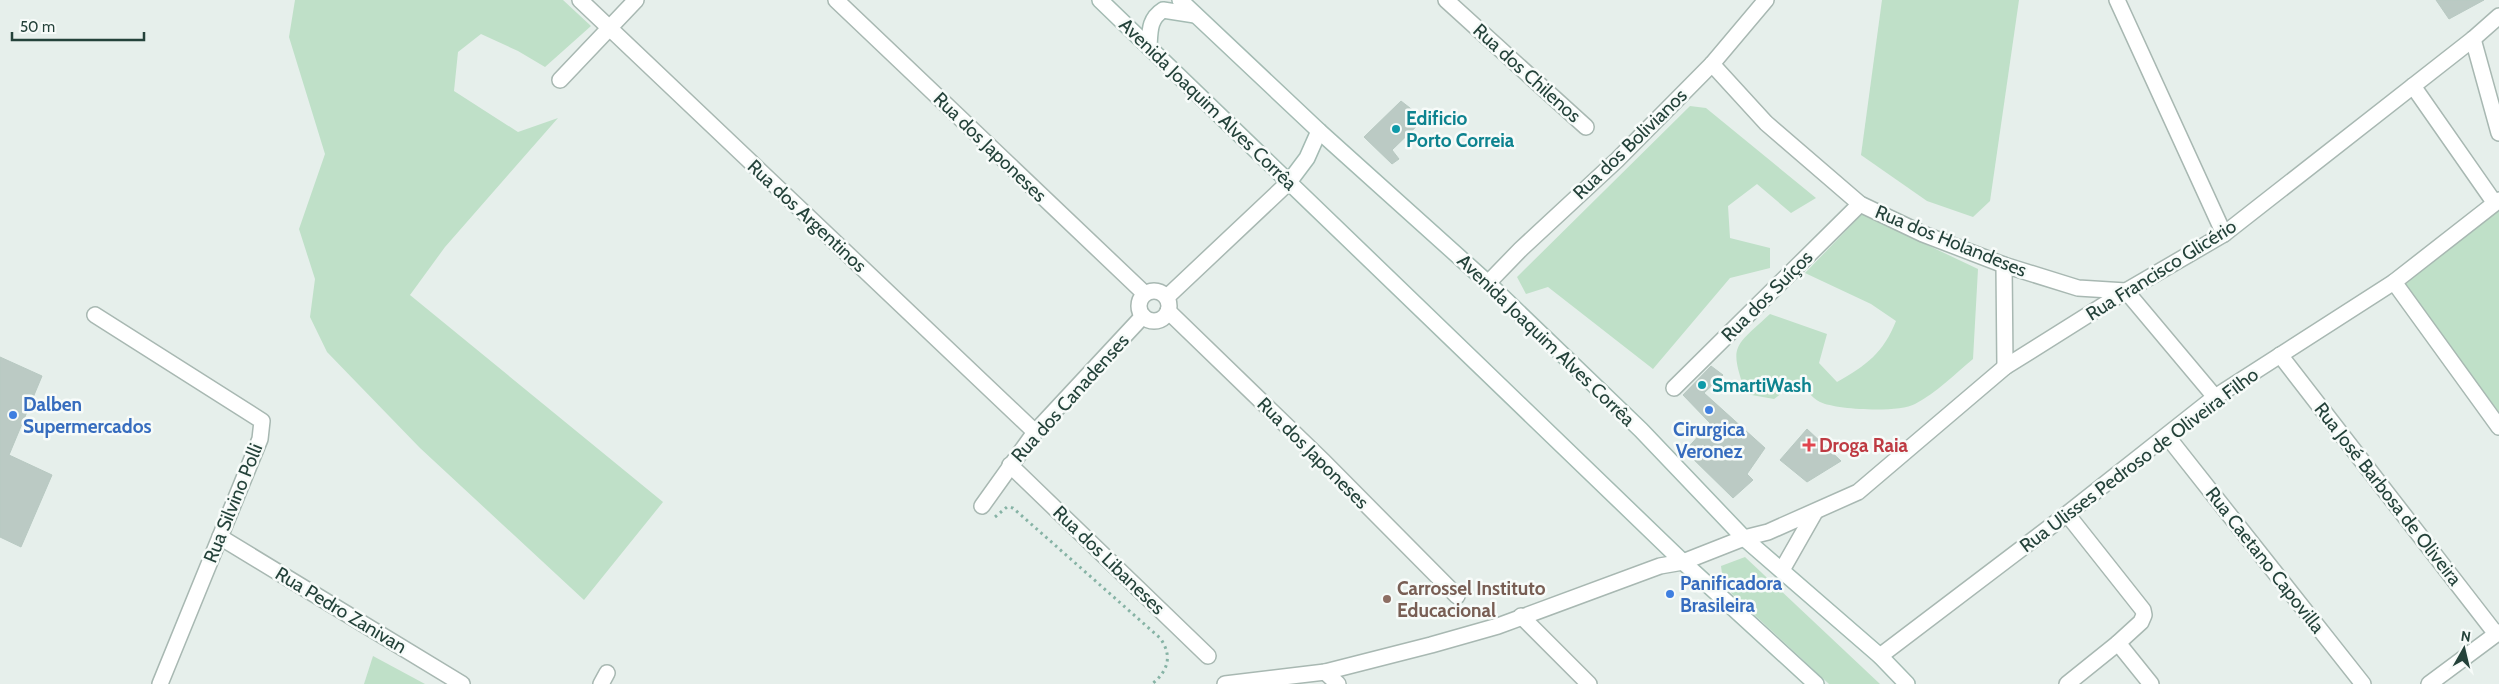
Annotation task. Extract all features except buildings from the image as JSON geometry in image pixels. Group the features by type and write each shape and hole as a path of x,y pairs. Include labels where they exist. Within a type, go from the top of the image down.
{"street":[{"name":"Rua dos Argentinos","path":"580,0 1035,432"},
{"path":"560,80 636,0"},
{"name":"Rua dos Japoneses","path":"836,0 1144,293"},
{"name":"Avenida Joaquim Alves Corrêa","path":"1100,0 1683,562 1816,684"},
{"name":"Avenida Joaquim Alves Corrêa","path":"1180,0 1319,131 1488,283 1641,430 1744,538 1880,656 1907,684"},
{"name":"Rua dos Chilenos","path":"1446,0 1586,127"},
{"name":"Rua dos Bolivianos","path":"1488,283 1521,249 1617,160 1712,64 1766,0"},
{"path":"2117,0 2224,234"},
{"path":"1149,47 1150,25 1154,16 1163,10 1195,16"},
{"name":"Rua Francisco Glicério","path":"1225,684 1326,672 1430,646 1498,626 1660,566 1683,562 1744,538 1768,532 1858,492 2006,367 2126,290 2224,234 2473,39 2499,16"},
{"path":"2473,39 2499,133"},
{"name":"Rua dos Holandeses","path":"1712,64 1766,123 1860,204 1924,234 2004,264 2078,288 2126,290"},
{"path":"2413,86 2497,201"},
{"path":"1168,304 1159,291 1149,291 1141,297 1138,307 1143,316 1152,321 1157,321 1168,304 1290,182 1307,158 1319,131"},
{"name":"Rua Ulisses Pedroso de Oliveira Filho","path":"1880,656 2067,514 2215,397 2394,282 2497,201"},
{"name":"Rua dos Suíços","path":"1674,388 1860,204"},
{"path":"2004,264 2006,367"},
{"path":"2394,282 2499,427"},
{"path":"2126,290 2215,397"},
{"name":"Rua dos Japoneses","path":"1168,304 1457,596"},
{"name":"Rua Silvino Polli","path":"95,315 262,421 260,439 160,684"},
{"name":"Rua dos Canadenses","path":"983,505 1035,432 1143,316"},
{"name":"Rua José Barbosa de Oliveira","path":"2280,355 2497,633"},
{"name":"Rua Caetano Capovilla","path":"2167,436 2363,684"},
{"name":"Rua dos Libaneses","path":"1010,465 1208,656"},
{"path":"1782,570 1815,512"},
{"path":"2067,514 2143,610 2144,615 2141,622 2118,643 2067,684"},
{"name":"Rua Pedro Zanivan","path":"220,537 462,684"},
{"path":"1522,616 1589,684"},
{"path":"2429,684 2497,633"},
{"path":"2118,643 2151,684"},
{"path":"1326,672 1338,684"}],"path":[{"path":"983,505 996,518 1007,507 1013,508 1160,638 1168,654 1164,674 1152,684"}],"green space":[{"path":"295,0 563,0 591,26 545,67 518,51 481,34 458,52 454,91 518,132 558,118 445,247 410,295 663,502 584,600 420,448 327,352 310,317 315,279 299,229 325,154 289,37"},
{"path":"1882,0 2019,0 1990,201 1973,217 1927,201 1861,155"},
{"path":"1690,106 1706,108 1816,198 1791,213 1757,184 1728,206 1730,238 1770,248 1770,268 1730,278 1653,369 1548,287 1526,294 1517,277"},
{"path":"2499,210 2499,412 2400,282"},
{"path":"1862,214 1978,269 1973,359 1923,400 1907,407 1896,409 1853,409 1828,405 1814,398 1798,381 1774,399 1746,394 1737,366 1736,356 1738,348 1748,334 1770,314 1827,334 1819,363 1837,382 1865,364 1880,350 1886,341 1896,321 1871,304 1805,273"},
{"path":"1745,557 1880,684 1829,684 1732,594 1723,581 1721,566"},
{"path":"373,656 425,684 364,684"}],"place":[{"name":"Edificio Porto Correia","path":"1396,129"},
{"name":"SmartiWash","path":"1702,385"},
{"name":"Cirurgica Veronez","path":"1709,410"},
{"name":"Dalben Supermercados","path":"13,415"},
{"name":"Droga Raia","path":"1809,445"},
{"name":"Panificadora Brasileira","path":"1670,594"},
{"name":"Carrossel Instituto Educacional","path":"1387,599"}]}
